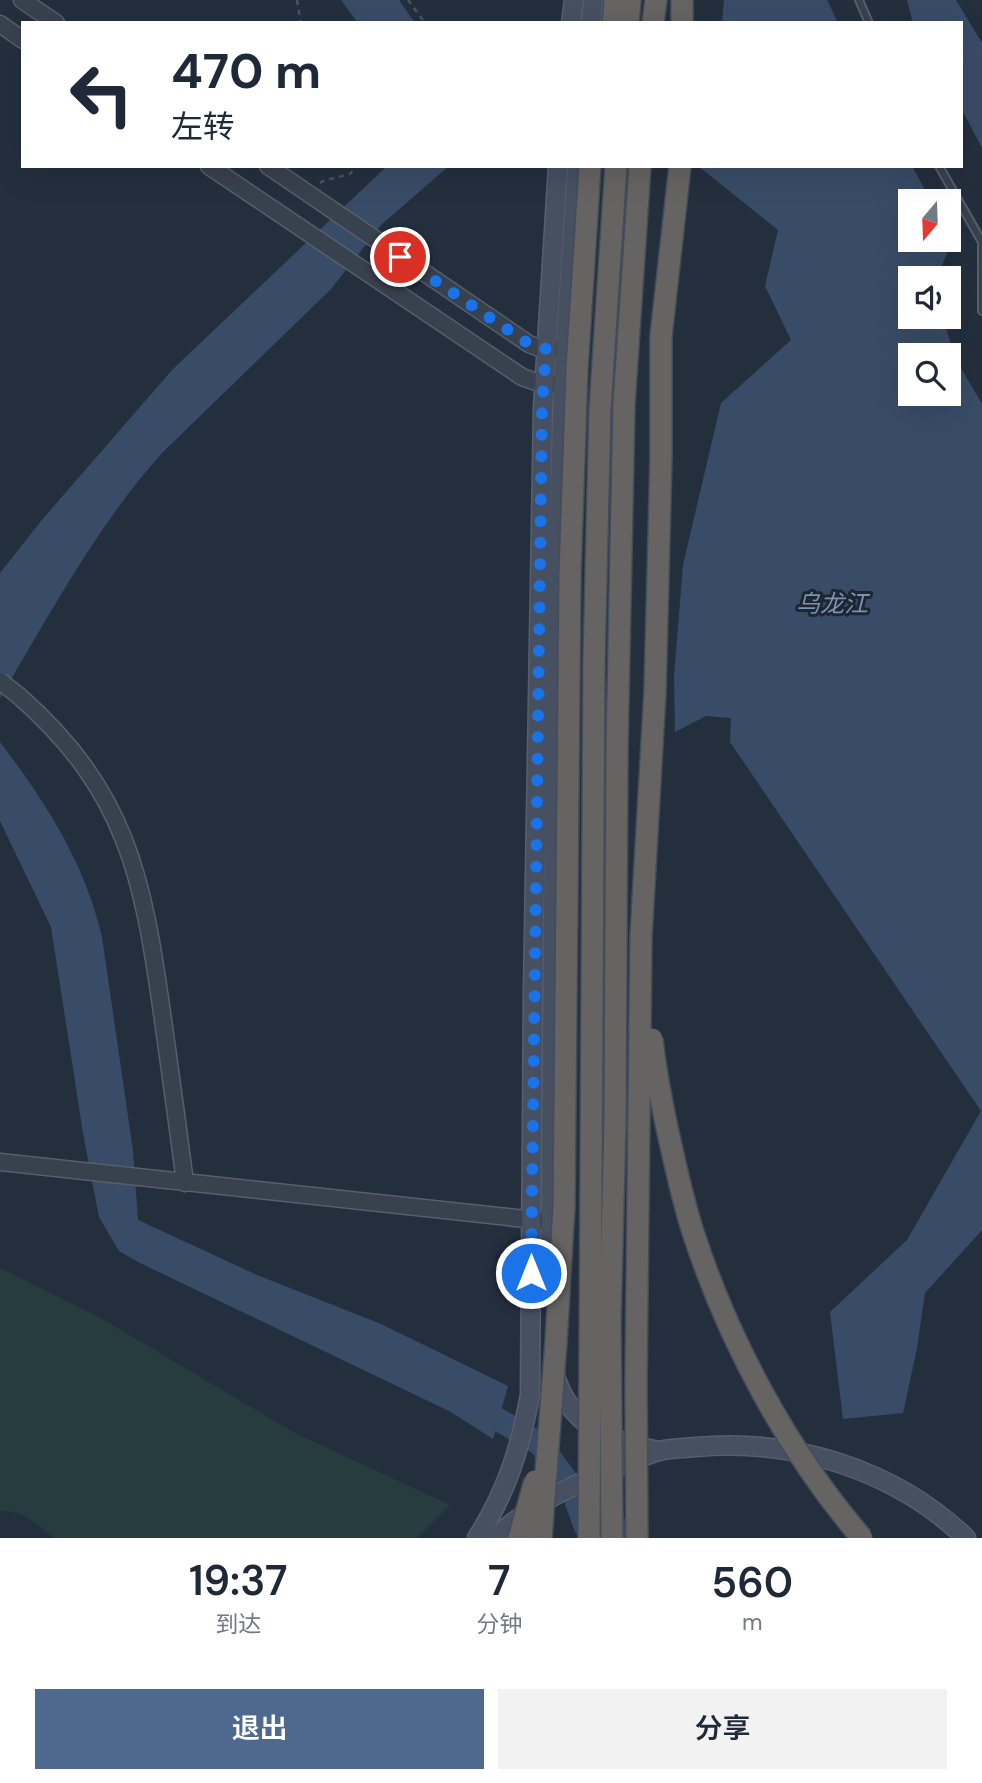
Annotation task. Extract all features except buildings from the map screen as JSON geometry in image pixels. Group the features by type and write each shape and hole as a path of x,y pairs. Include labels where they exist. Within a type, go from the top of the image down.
{"highway":[{"path":"613,21 615,0"},
{"path":"628,21 630,0"},
{"path":"653,21 656,0"},
{"path":"682,0 682,21"},
{"path":"541,1538 564,1206 569,573 590,168"},
{"path":"589,1538 594,661 600,409 616,168"},
{"path":"612,1538 610,1320 615,1108 617,733 625,404 640,168"},
{"path":"637,1538 641,936 654,692 661,458 661,336 680,168"},
{"path":"641,936 657,1081 679,1184 693,1234 731,1328 786,1433 834,1503 862,1538"},
{"path":"519,1538 549,1417"}],"main road":[{"path":"571,21 574,0"},
{"path":"591,21 593,0"},
{"path":"477,1538 511,1474 522,1439 530,1395 544,383 558,168"},
{"path":"578,168 563,385 555,662 550,1357 557,1382 568,1405 585,1423 625,1444 659,1451"},
{"path":"495,1538 531,1509 589,1478 659,1451 717,1445 781,1448 854,1468 886,1482 966,1538"}],"street":[{"path":"22,0 53,21"},
{"path":"0,24 21,39"},
{"path":"212,168 522,377 563,385"},
{"path":"271,168 529,344 546,349 565,350"},
{"path":"0,681 50,724 87,769 116,820 132,856 150,931 185,1183"},
{"path":"0,1162 550,1221"}],"lane":[{"path":"859,0 868,21"},
{"path":"940,168 982,242 982,311"}],"path":[{"path":"297,0 301,21"},
{"path":"408,0 424,21"},
{"path":"311,195 323,181 349,174 355,168"}],"green space":[{"path":"0,1268 99,1317 295,1433 450,1505 417,1538 54,1538 23,1515 0,1511"}],"water":[{"path":"341,0 399,0 414,21 357,21"},
{"path":"724,0 827,0 837,21 722,21"},
{"path":"907,0 956,0 982,43 982,148 963,112 963,21 912,21"},
{"path":"385,168 447,168 382,224 331,289 163,452 139,480 76,571 0,698 0,573 41,521 172,370"},
{"name":"乌龙江","path":"700,168 913,168 924,189 898,189 898,252 948,252 942,266 898,266 898,329 946,329 950,343 898,343 898,406 961,406 961,368 982,404 982,1230 925,1293 903,1413 843,1419 830,1312 907,1240 981,1111 730,742 731,718 706,716 675,732 674,676 683,565 721,403 791,340 765,286 778,230"},
{"path":"0,742 62,834 94,909 102,937 133,1151 138,1220 257,1275 381,1324 508,1386 493,1439 451,1412 119,1251 99,1217 51,927 0,821"},
{"path":"584,1476 614,1503 634,1538 581,1538 575,1532 562,1496"}],"waterway":[{"path":"474,1405 540,1444 584,1504"}],"route":[{"path":"400,257 533,347 546,349 542,407 531,1273"}]}
